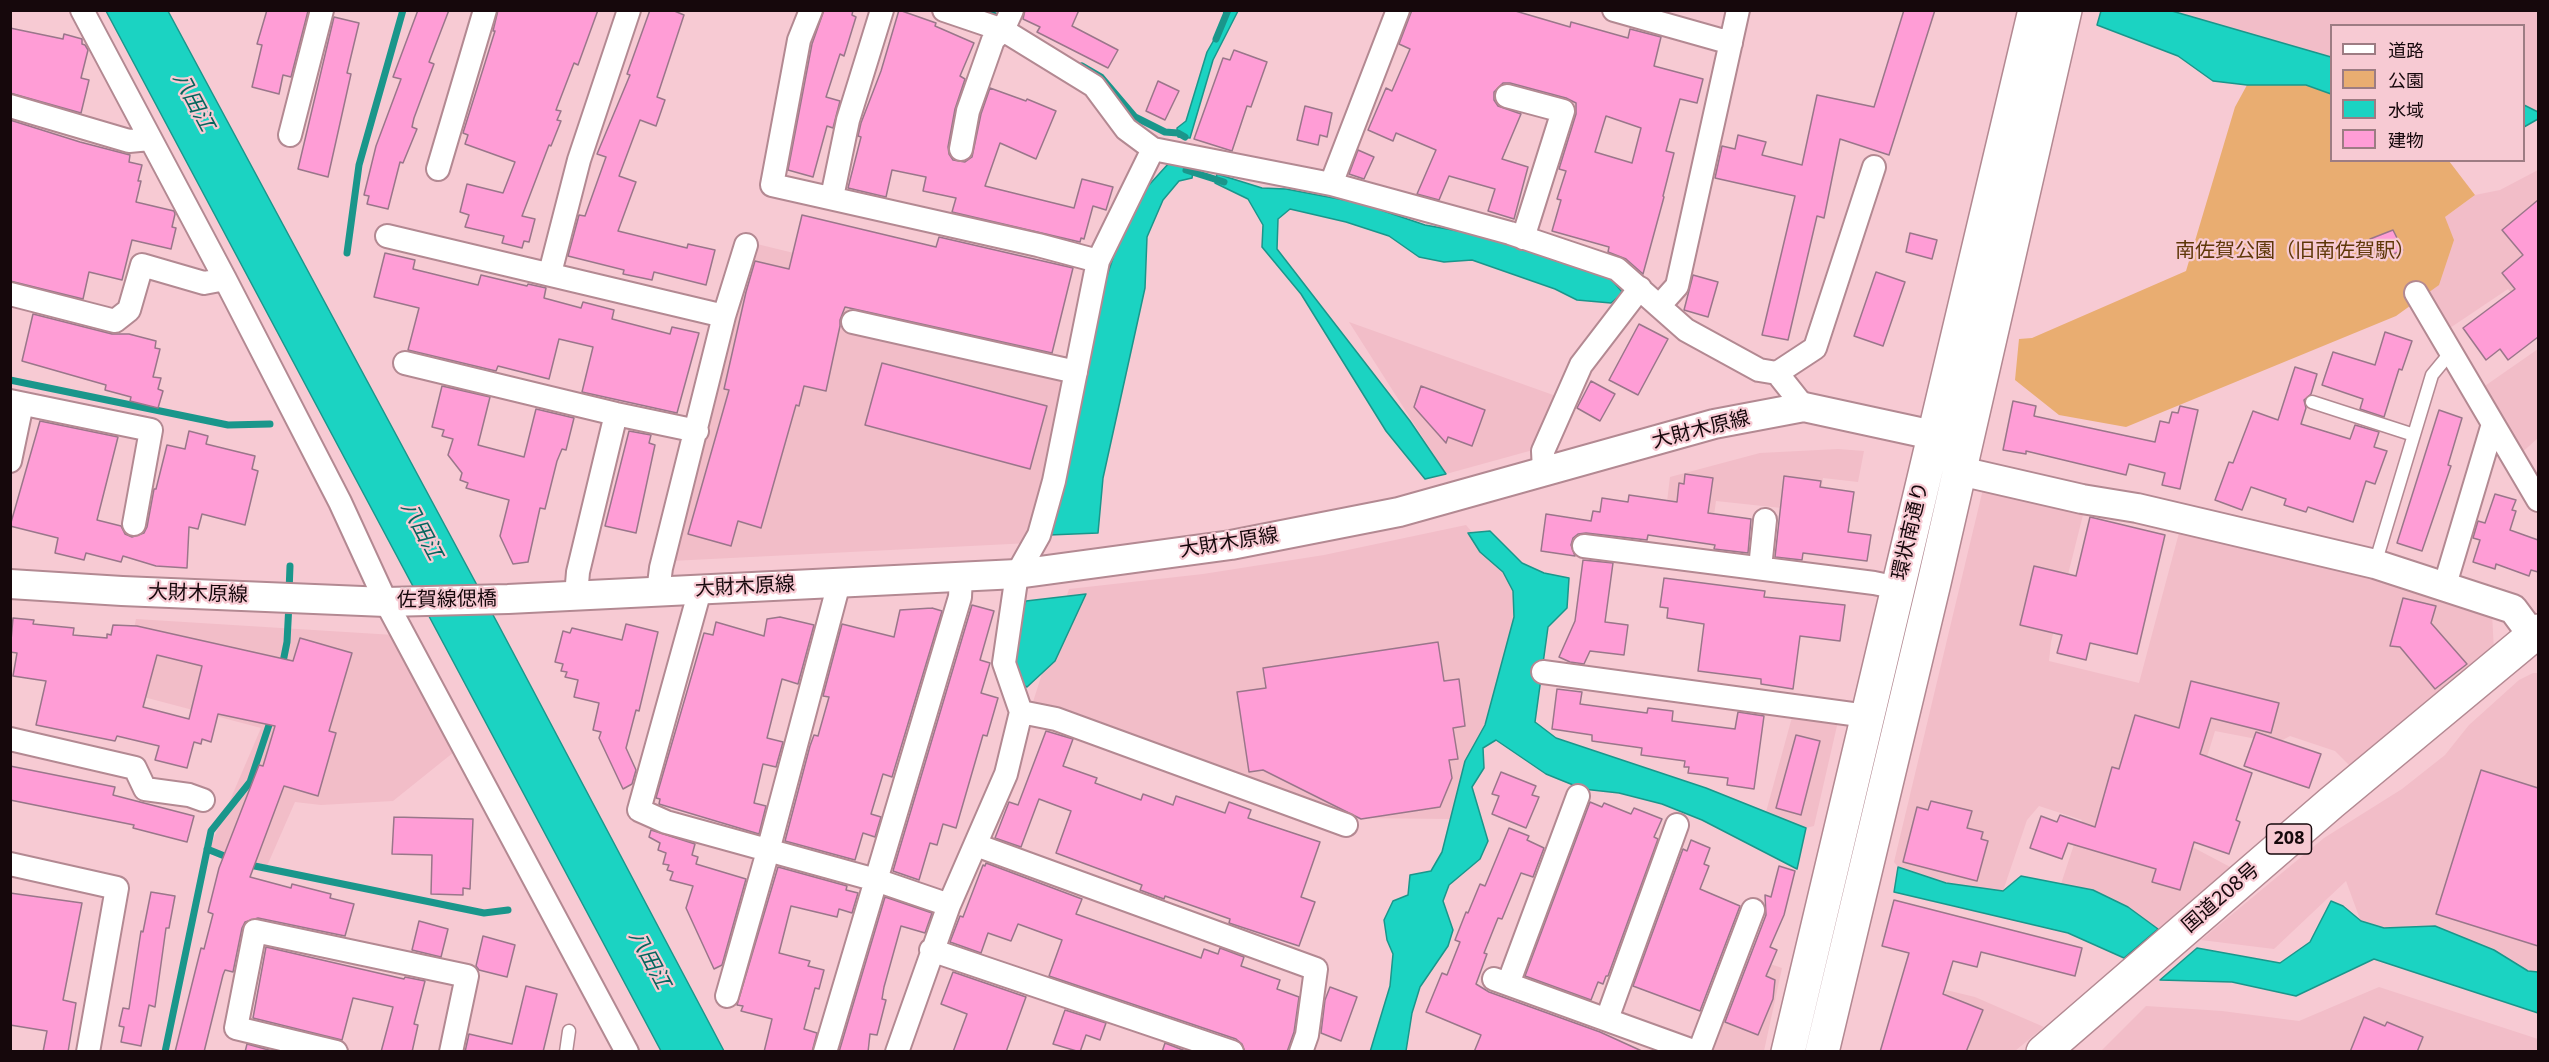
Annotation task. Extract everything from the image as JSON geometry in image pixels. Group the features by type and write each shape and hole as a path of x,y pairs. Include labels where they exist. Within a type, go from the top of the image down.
{"main road":[{"name":"環状南通り","path":"1788,1052 2035,10"},
{"name":"環状南通り","path":"1822,1052 2066,10"},
{"name":"国道208号","path":"2043,1052 2331,803 2537,635"}],"street":[{"path":"82,10 340,502 386,602 627,1052"},
{"path":"290,135 321,10"},
{"path":"438,169 485,10"},
{"path":"550,273 579,160 629,10"},
{"path":"811,10 799,40 772,185 1038,245 1098,261"},
{"path":"832,198 848,120 882,10"},
{"path":"944,10 1009,18 1094,86 1126,129 1172,153 1331,184 1523,238 1617,269 1686,330 1759,370 1777,373 1804,407"},
{"path":"1331,184 1398,10"},
{"path":"1614,10 1731,43"},
{"path":"1660,305 1677,286 1738,10"},
{"path":"961,149 968,111 993,40 1009,18"},
{"path":"1507,96 1563,111 1523,238"},
{"path":"10,106 129,141 150,139"},
{"path":"899,1051 931,950 1006,774 1021,712 1004,663 1017,574 1039,535 1054,481 1098,261 1172,153"},
{"path":"1777,373 1815,348 1874,167"},
{"path":"387,236 724,316"},
{"path":"658,592 661,567 697,431 724,316 746,245"},
{"path":"10,294 115,321 129,310 142,265 204,283 225,279"},
{"path":"1544,471 1543,451 1581,365 1640,288"},
{"path":"2416,293 2538,500"},
{"path":"853,322 1076,372"},
{"path":"405,363 616,414 697,431"},
{"path":"10,461 16,403 151,430 134,524"},
{"name":"大財木原線","path":"508,599 1017,574 1264,538 1399,512 1714,424 1804,407 1933,435"},
{"path":"576,596 578,572 616,414"},
{"path":"2444,588 2493,424"},
{"path":"1933,435 1959,471 2082,499 2137,508 2375,564 2513,609 2537,635"},
{"path":"1760,568 1765,520"},
{"path":"1584,546 1898,588"},
{"path":"825,1052 960,597 962,577"},
{"path":"727,996 839,583"},
{"name":"大財木原線","path":"10,584 386,602"},
{"path":"700,590 639,810 666,822 876,880 949,905"},
{"name":"佐賀線偲橋","path":"386,602 508,599"},
{"path":"1543,672 1867,716"},
{"path":"1021,712 1056,720 1346,825"},
{"path":"10,739 135,768 145,789 189,795 203,800"},
{"path":"1578,796 1501,982 1698,1052 1753,910"},
{"path":"1606,1019 1677,825"},
{"path":"976,844 1316,969 1302,1052"},
{"path":"10,864 117,888 88,1052"},
{"path":"336,1052 236,1028 255,931 467,976 451,1052"},
{"path":"931,950 1232,1052"}],"lane":[{"path":"2375,564 2432,375 2451,352"},
{"path":"2312,402 2414,435"},
{"path":"566,1052 570,1031"}],"shaded area":[{"path":"2172,11 2538,11 2538,112 2525,106 2525,24 2330,24 2330,57"},
{"path":"2538,170 2538,326 2508,289 2444,332 2424,297 2445,217 2475,195 2500,190"},
{"path":"757,244 855,268 845,325 1068,378 1030,543 671,561 714,382"},
{"path":"1349,322 1556,396 1533,450 1446,474"},
{"path":"2538,349 2538,438 2518,456 2479,390"},
{"path":"1838,449 1864,451 1858,482 1823,478 1819,512 1716,501 1714,515 1666,510 1670,477 1760,453"},
{"path":"1983,489 2084,511 2051,642 2049,661 2139,683 2180,529 2369,572 2492,613 2494,651 2353,769 2335,751 2290,736 2277,743 2215,731 2181,841 2234,869 2158,929 2128,907 2093,890 2061,884 2082,820 2039,806 2027,820 2003,891 1946,883 1898,867 1894,862"},
{"path":"1466,525 1520,589 1492,723 1450,819 1349,818 1032,705 1069,589 1203,574 1324,555"},
{"path":"136,619 394,635 459,748 393,801 321,805 295,802 267,866 210,847 261,728 121,691"},
{"path":"2538,673 2538,991 2368,941 2346,881 2274,949 2201,940 2324,838 2402,789 2445,755 2469,725 2519,680"},
{"path":"1794,710 1839,717 1814,826 1806,828 1766,812"},
{"path":"1741,954 1782,968 1764,1051 1709,1052"},
{"path":"2379,987 2538,1039 2538,1052 2100,1052 2146,1006 2222,1011 2299,1021"},
{"path":"1946,990 1975,997 2044,1027 2015,1051 1927,1052"}],"green space":[{"name":"南佐賀公園（旧南佐賀駅）","path":"2247,85 2306,85 2330,94 2330,162 2450,162 2475,195 2445,217 2454,240 2439,285 2396,316 2126,427 2059,415 2015,380 2019,339 2032,338 2186,271 2235,107"}],"water":[{"name":"八田江","path":"106,11 168,11 499,626 724,1051 661,1051"},
{"path":"1223,11 1238,11 1213,60 1190,138 1178,137 1177,128 1186,121 1207,52 1227,17"},
{"path":"2101,11 2172,11 2330,57 2330,94 2306,85 2247,85 2213,81 2178,56 2097,25"},
{"path":"2525,106 2538,112 2538,119 2525,126"},
{"path":"1169,163 1194,167 1192,178 1179,181 1163,200 1147,237 1145,288 1103,478 1098,533 1049,535 1059,506 1103,288 1123,228 1139,196"},
{"path":"1217,174 1262,188 1286,189 1360,203 1425,225 1519,242 1611,279 1623,293 1611,303 1577,300 1555,289 1472,260 1444,262 1419,257 1389,236 1346,222 1290,209 1278,219 1277,249 1410,421 1446,474 1425,479 1386,431 1301,294 1262,247 1263,225 1248,199 1215,183"},
{"path":"1490,531 1522,563 1544,573 1569,578 1567,608 1548,627 1535,722 1556,738 1706,788 1806,828 1797,869 1702,820 1662,804 1619,793 1583,789 1546,774 1496,740 1483,748 1484,768 1472,787 1488,841 1480,859 1449,885 1443,901 1453,930 1448,946 1420,987 1412,1013 1406,1051 1370,1052 1390,986 1393,954 1387,940 1384,920 1393,901 1408,895 1410,875 1431,871 1442,852 1465,761 1485,725 1514,617 1513,591 1503,572 1480,552 1468,533"},
{"path":"1086,594 1055,661 1027,687 1021,684 1014,656 1017,624 1026,601"},
{"path":"1898,867 1946,883 2003,891 2021,876 2093,890 2128,907 2158,929 2124,958 2068,933 1894,892"},
{"path":"2331,901 2343,906 2361,921 2384,928 2435,926 2494,950 2528,971 2538,972 2538,1013 2374,959 2296,996 2232,982 2160,980 2197,948 2280,963 2310,942"}],"building":[{"path":"267,10 308,11 291,77 283,75 279,94 252,87 262,45 257,44"},
{"path":"418,10 449,10 429,62 434,64 412,127 417,129 403,163 400,162 388,209 367,204 369,196 364,195 376,146 401,79 393,77"},
{"path":"498,10 598,10 578,65 574,63 556,110 561,111 557,120 561,121 551,146 549,145 522,216 535,219 529,242 524,241 522,248 502,243 504,236 465,227 469,215 460,212 467,184 503,193 515,162 465,144 468,135 463,133 495,31 493,31"},
{"path":"650,10 672,10 684,15 657,97 665,100 656,126 640,120 619,176 636,182 618,231 687,248 688,244 715,250 706,285 654,272 652,280 623,274 624,270 568,256 579,215 585,216 606,157 597,154 630,75 627,74"},
{"path":"824,10 853,10 852,15 856,17 844,56 840,54 826,97 840,101 833,128 827,126 813,177 788,170 812,44"},
{"path":"899,10 936,23 935,26 974,43 960,76 965,79 955,109 948,147 953,160 965,162 972,157 981,114 990,88 1056,111 1036,159 1000,143 985,186 1074,208 1082,179 1113,187 1106,210 1093,206 1084,239 1081,238 1080,242 952,212 956,198 923,191 926,177 892,170 886,197 848,188 861,137 858,136 861,123 881,71"},
{"path":"1025,10 1079,10 1072,26 1118,50 1108,68 1037,32 1040,27 1023,19"},
{"path":"1412,10 1512,10 1570,27 1571,22 1628,38 1630,29 1661,37 1654,66 1703,79 1697,103 1680,99 1666,151 1674,153 1643,274 1626,259 1608,252 1609,247 1552,231 1561,200 1557,199 1566,171 1559,169 1576,114 1576,103 1566,98 1510,83 1503,83 1494,92 1494,100 1498,106 1521,114 1502,159 1528,167 1514,219 1488,211 1495,189 1449,176 1439,200 1417,194 1436,150 1396,133 1393,141 1368,130 1386,88 1392,91 1410,49 1399,44","holes":["1606,116 1641,128 1632,163 1595,152"]},
{"path":"1904,10 1935,10 1889,155 1840,139 1824,218 1817,216 1788,340 1762,335 1795,196 1715,178 1722,146 1735,149 1738,135 1766,142 1762,155 1802,165 1817,95 1874,107"},
{"path":"334,17 359,23 347,73 351,74 328,177 298,169"},
{"path":"10,28 63,39 64,34 82,39 82,44 88,50 81,78 89,80 81,113 10,93"},
{"path":"1234,50 1267,62 1251,107 1247,106 1232,151 1194,139 1223,58 1230,60"},
{"path":"1158,81 1179,91 1165,120 1146,111"},
{"path":"1305,106 1332,113 1327,137 1320,135 1318,145 1297,140"},
{"path":"10,120 130,155 129,162 142,165 136,202 174,211 172,227 176,228 171,249 132,240 122,280 89,272 83,299 10,281"},
{"path":"1358,150 1374,157 1364,179 1349,174"},
{"path":"2538,200 2538,337 2508,360 2500,349 2486,360 2463,328 2515,289 2502,273 2523,255 2502,230"},
{"path":"802,215 936,247 939,237 1073,268 1052,353 845,307 840,320 826,391 804,386 799,406 796,405 761,528 738,521 731,546 688,534 729,390 724,389 755,261 789,269"},
{"path":"2393,230 2403,250 2379,260 2370,239"},
{"path":"1910,233 1937,240 1932,259 1906,252"},
{"path":"385,253 415,260 413,269 478,285 481,275 546,288 544,298 581,308 583,302 614,310 612,319 670,334 672,327 699,333 677,413 582,392 593,347 559,339 549,379 498,366 496,371 408,350 419,308 374,297"},
{"path":"1876,272 1905,282 1883,346 1854,336"},
{"path":"1693,275 1718,282 1708,317 1684,310"},
{"path":"33,314 112,334 129,334 156,341 155,348 160,349 153,377 161,378 158,389 163,391 158,408 130,401 131,397 105,390 106,385 22,361"},
{"path":"1639,324 1668,339 1638,395 1609,380"},
{"path":"2385,332 2412,341 2402,370 2399,369 2384,417 2360,409 2363,399 2322,385 2333,352 2375,365"},
{"path":"882,363 1047,406 1030,469 865,425"},
{"path":"2295,367 2317,374 2311,394 2304,400 2306,408 2301,424 2350,439 2355,425 2379,432 2374,447 2387,451 2375,484 2366,481 2353,522 2308,507 2306,512 2284,505 2286,499 2251,487 2242,510 2215,500 2229,462 2233,463 2253,411 2278,420"},
{"path":"1591,381 1615,394 1600,421 1577,408"},
{"path":"442,386 490,397 478,445 524,457 536,409 574,418 566,450 562,449 557,461 545,509 540,508 528,562 513,564 500,536 509,500 466,488 468,483 460,480 462,473 448,455 453,439 442,436 444,430 432,427"},
{"path":"1421,386 1485,410 1472,446 1448,437 1446,443 1414,407"},
{"path":"2013,401 2036,406 2034,416 2155,442 2160,421 2169,423 2172,412 2178,413 2180,406 2198,410 2180,489 2162,485 2165,473 2129,464 2126,475 2026,451 2026,454 2003,450"},
{"path":"2439,410 2462,418 2448,465 2451,466 2422,551 2397,543"},
{"path":"40,421 118,437 97,520 121,526 125,534 132,537 144,533 147,527 154,489 156,489 167,445 185,449 189,431 208,436 206,444 255,456 252,469 258,471 245,525 202,514 198,529 189,527 187,568 156,566 123,556 121,562 86,553 84,560 55,553 58,538 10,526"},
{"path":"629,431 651,435 649,443 655,445 636,533 605,526"},
{"path":"1685,474 1713,478 1708,513 1751,519 1748,553 1714,549 1715,545 1648,535 1647,540 1586,533 1578,534 1573,538 1571,545 1575,556 1541,551 1546,514 1591,521 1593,511 1600,512 1602,498 1628,502 1629,495 1677,502 1679,483 1684,484"},
{"path":"1784,476 1821,481 1820,487 1854,492 1848,532 1871,535 1867,561 1803,553 1802,560 1775,557"},
{"path":"2495,494 2516,500 2512,510 2516,511 2510,530 2538,540 2538,572 2531,570 2529,576 2496,564 2495,569 2473,562 2480,540 2473,538 2478,521 2485,523"},
{"path":"2090,517 2165,535 2137,654 2090,643 2086,660 2057,653 2062,635 2020,625 2034,566 2076,576"},
{"path":"1583,560 1613,563 1605,622 1628,625 1624,655 1590,651 1584,664 1570,662 1559,657 1575,621"},
{"path":"1664,578 1765,591 1764,597 1845,605 1840,641 1800,636 1793,689 1761,684 1761,679 1698,671 1704,624 1667,618 1668,608 1660,607"},
{"path":"2403,598 2436,606 2431,623 2467,664 2435,689 2400,647 2390,646"},
{"path":"972,605 994,611 980,660 990,663 981,693 998,698 987,736 983,735 956,828 943,824 937,845 930,843 919,880 893,871"},
{"path":"932,608 942,611 892,777 883,774 871,814 881,817 875,837 863,833 855,860 785,841 810,746 814,735 818,736 829,697 823,696 842,624 894,637 900,610"},
{"path":"780,617 814,625 798,684 782,679 767,738 783,742 776,767 763,764 754,803 766,806 759,834 659,804 660,799 656,798 704,633 713,635 716,622 764,636 767,619"},
{"path":"13,618 34,620 33,624 74,628 73,635 107,638 107,634 111,635 113,625 137,626 293,661 300,638 352,653 329,731 336,733 318,796 284,786 250,877 291,888 292,884 331,894 330,898 354,904 345,936 258,918 245,922 233,972 225,970 223,975 204,1052 175,1052 201,948 204,949 213,914 208,912 219,868 259,765 263,766 275,726 218,714 211,742 202,739 201,744 194,742 187,768 155,760 159,746 117,736 115,741 36,725 46,681 13,676 17,653 10,652","holes":["157,655 202,666 189,719 143,707"]},
{"path":"626,624 658,632 639,711 636,710 626,748 636,770 632,784 623,789 599,738 601,732 593,730 599,703 574,697 578,680 565,677 567,672 561,671 563,664 555,662 563,631 570,633 572,628 622,640"},
{"path":"1438,642 1444,681 1459,679 1465,726 1453,728 1458,759 1449,760 1452,778 1440,807 1361,819 1263,770 1249,772 1237,692 1266,688 1263,668"},
{"path":"2191,681 2279,703 2271,733 2211,718 2200,754 2252,773 2236,820 2240,822 2229,854 2194,842 2180,890 2152,882 2156,869 2068,843 2062,859 2030,848 2041,816 2057,822 2060,815 2095,827 2112,767 2119,769 2135,715 2179,728"},
{"path":"1557,689 1582,692 1580,704 1647,713 1648,708 1673,711 1672,721 1735,729 1738,712 1764,716 1754,789 1727,785 1728,778 1688,773 1689,767 1684,767 1685,761 1641,755 1642,748 1592,741 1592,735 1552,729"},
{"path":"1046,731 1073,739 1063,766 1097,778 1095,783 1141,800 1143,794 1173,805 1176,796 1225,813 1229,802 1251,810 1248,818 1320,842 1301,897 1315,902 1299,946 1229,923 1230,919 1165,896 1164,899 1140,890 1142,885 1056,853 1071,811 1039,799 1021,847 995,838 1009,802 1018,805"},
{"path":"2256,732 2321,754 2309,788 2244,766"},
{"path":"1796,735 1820,741 1801,815 1776,808"},
{"path":"10,766 115,787 113,795 194,816 187,842 133,828 134,825 10,800"},
{"path":"2481,770 2538,788 2538,946 2436,914"},
{"path":"1501,772 1536,786 1532,795 1539,797 1526,828 1492,814 1499,796 1492,794"},
{"path":"1931,801 1972,811 1967,828 1983,832 1981,839 1988,841 1977,881 1903,862 1917,807 1928,810"},
{"path":"1590,802 1602,807 1604,803 1631,814 1634,808 1662,819 1654,837 1658,839 1608,976 1603,984 1598,982 1591,1000 1525,976"},
{"path":"394,817 473,819 470,889 463,888 463,895 431,894 432,855 392,854"},
{"path":"1509,828 1529,836 1527,840 1544,848 1533,877 1521,873 1502,919 1498,918 1484,953 1487,954 1476,984 1489,992 1600,1032 1644,1052 1474,1052 1481,1035 1426,1012 1442,973 1447,975 1460,942 1455,940 1466,912 1468,913 1480,884 1485,886"},
{"path":"651,830 695,844 692,855 698,857 696,864 746,879 722,965 714,969 686,908 693,886 670,880 673,872 667,870 669,865 663,864 666,853 658,850 660,843 649,837"},
{"path":"1691,840 1710,848 1704,864 1709,866 1700,889 1740,906 1700,1011 1633,986 1683,849 1687,851"},
{"path":"986,863 1082,899 1076,914 1201,958 1204,949 1218,954 1220,948 1244,957 1241,966 1280,980 1277,989 1299,997 1294,1032 1287,1052 1245,1052 1242,1044 1236,1039 1049,976 1062,940 1018,924 1011,941 988,933 981,953 950,942 960,916 963,917 983,865 985,866"},
{"path":"1779,866 1795,871 1784,915 1770,947 1777,950 1766,976 1775,980 1773,999 1758,1035 1725,1022 1766,915 1765,895 1771,897"},
{"path":"778,867 847,886 846,890 858,893 852,913 839,909 837,917 791,906 779,953 810,961 808,966 824,970 819,989 815,988 804,1029 817,1033 812,1052 764,1052 772,1019 741,1011 743,1006 737,1005"},
{"path":"151,892 175,896 169,928 166,928 155,1007 149,1005 141,1046 121,1042 124,1027 119,1026 123,1008 129,1009 141,931 143,932"},
{"path":"10,893 82,903 63,1000 76,1003 68,1052 43,1052 47,1031 10,1025"},
{"path":"885,897 932,913 925,933 901,926 884,987 882,999 886,1000 877,1035 870,1034 868,1052 839,1052"},
{"path":"1894,900 2082,948 2075,976 1981,952 1977,967 1953,961 1943,994 1983,1010 1966,1052 1880,1052 1909,953 1882,946"},
{"path":"419,921 448,929 441,957 412,950"},
{"path":"483,936 515,945 507,977 479,970 476,966"},
{"path":"266,947 404,979 405,977 425,981 414,1024 418,1025 412,1052 381,1052 393,1007 353,998 342,1040 253,1018"},
{"path":"953,972 1026,997 1006,1052 953,1052 967,1014 941,1004"},
{"path":"526,986 557,994 543,1052 465,1052 469,1034 512,1044"},
{"path":"1330,987 1357,997 1341,1041 1321,1033 1325,1000"},
{"path":"1065,1010 1106,1023 1100,1040 1086,1035 1080,1052 1053,1044"},
{"path":"2364,1017 2385,1026 2387,1022 2423,1037 2417,1052 2350,1052"},
{"path":"1165,1043 1188,1052 1162,1052"},
{"path":"247,1044 276,1052 245,1052"}],"waterway":[{"path":"347,253 359,165 403,10"},
{"path":"983,10 999,18"},
{"path":"1216,39 1228,10"},
{"path":"1082,66 1101,77 1135,117 1165,132 1178,133 1185,137"},
{"path":"1186,170 1224,182"},
{"path":"10,380 228,425 270,424"},
{"path":"289,592 290,566"},
{"path":"282,667 287,642 289,603"},
{"path":"165,1052 211,831 250,782 272,716"},
{"path":"207,849 232,859"},
{"path":"245,864 484,913 508,910"}]}
